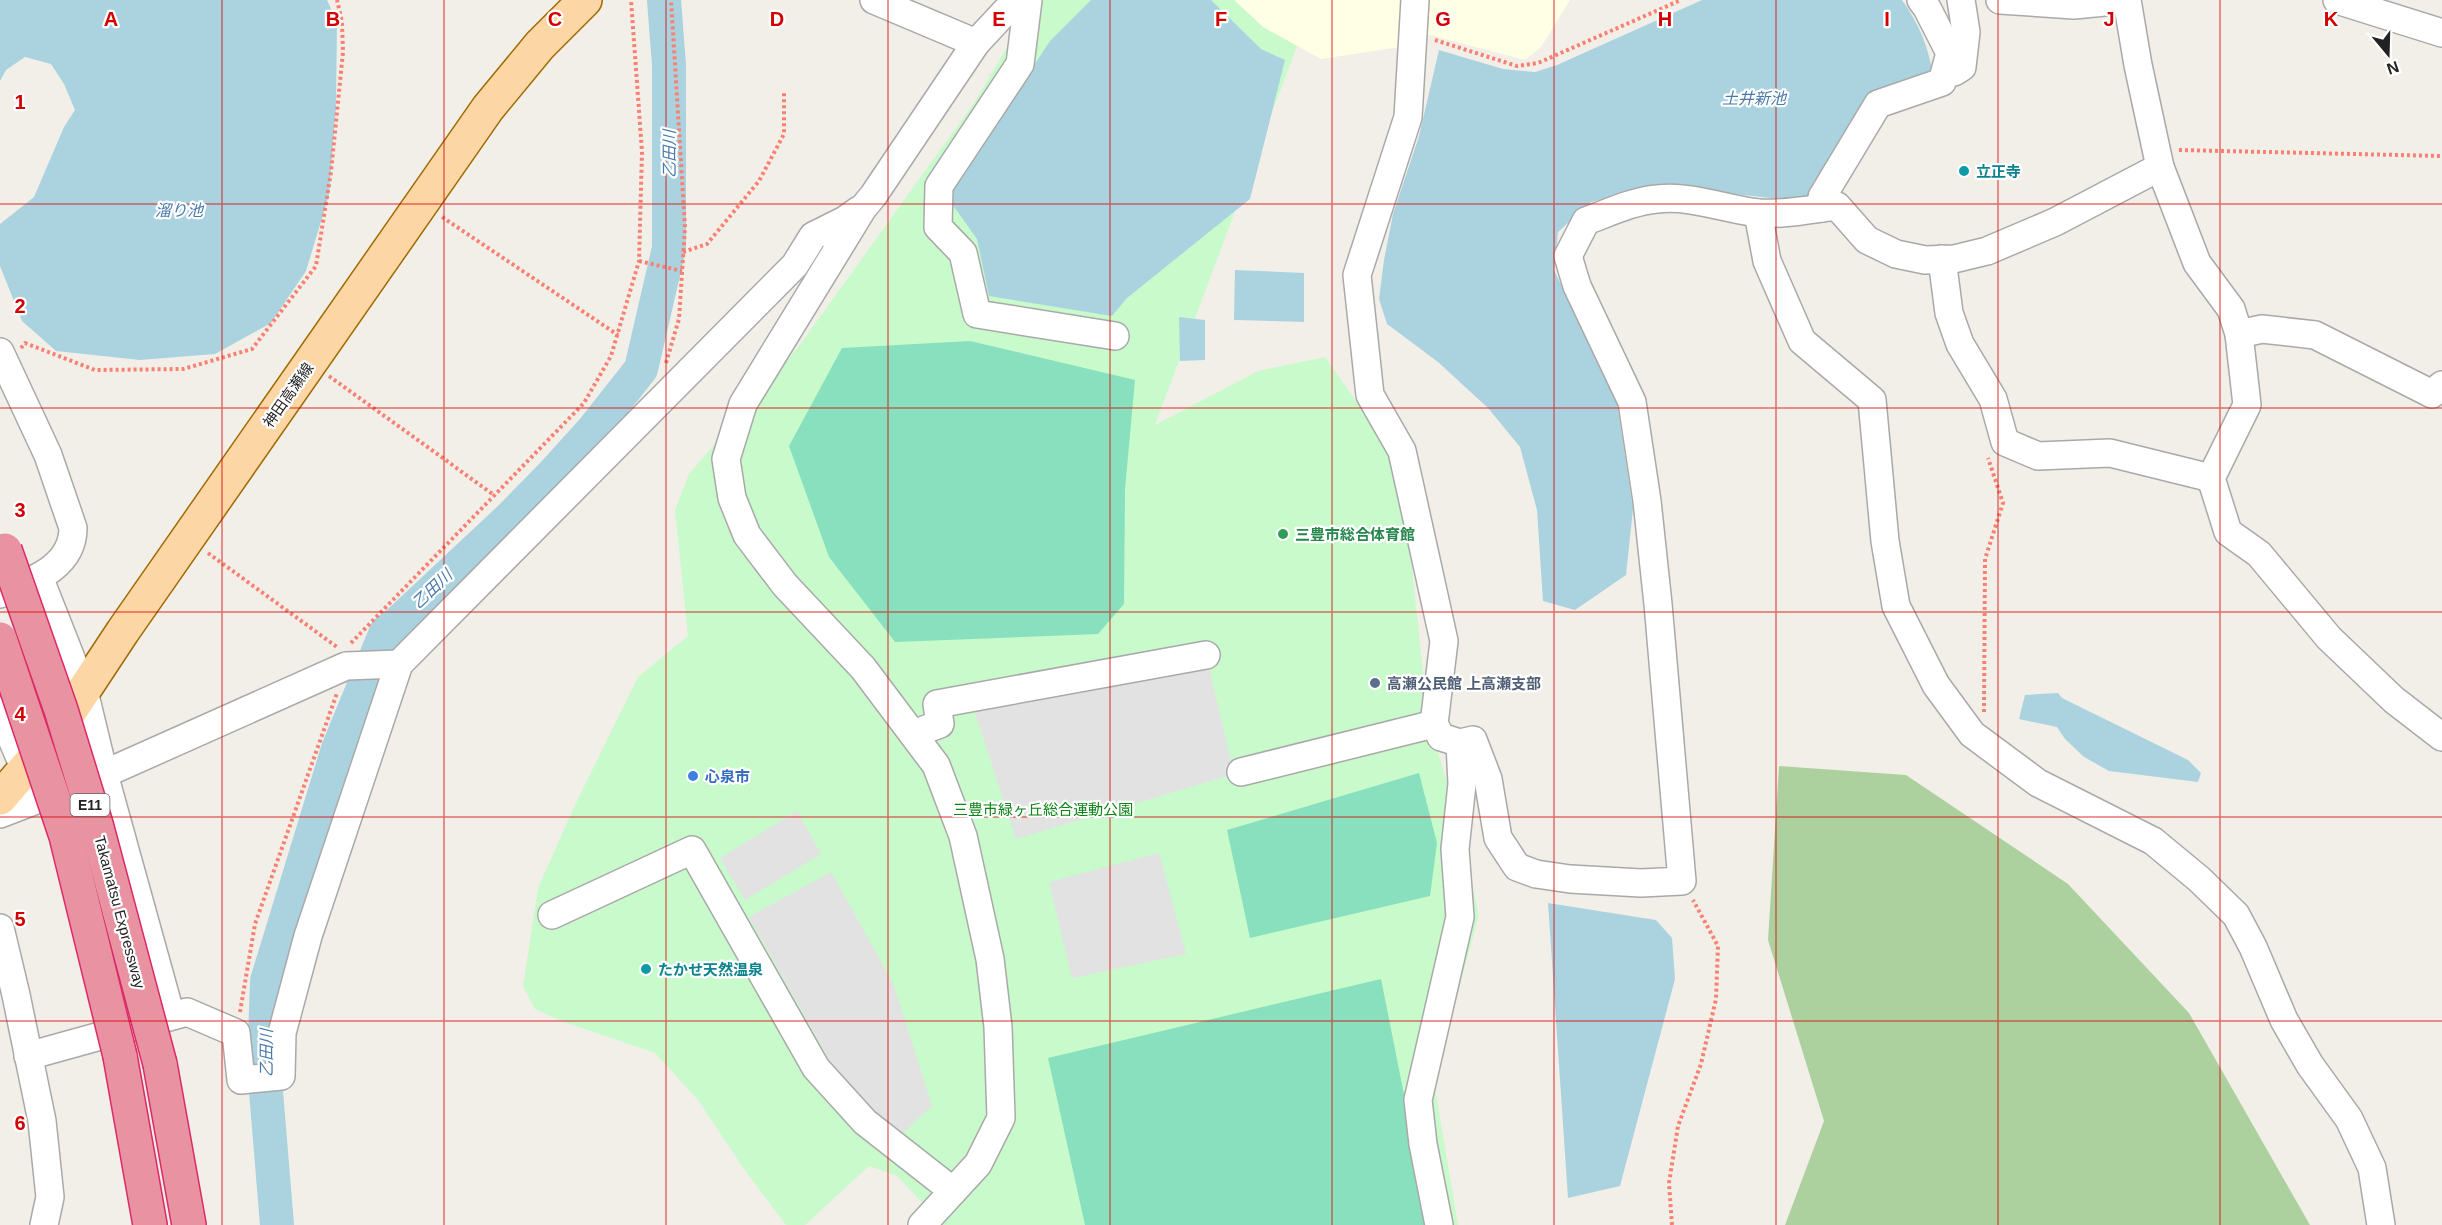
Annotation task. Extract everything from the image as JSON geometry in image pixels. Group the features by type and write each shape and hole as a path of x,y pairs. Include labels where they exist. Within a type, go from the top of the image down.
{"highway":[{"name":"Takamatsu Expressway","path":"2,544 61,710 96,824 160,1064 189,1225"},
{"name":"E11","path":"0,639 66,836 120,1056 150,1225"}],"main road":[{"name":"神田高瀬線","path":"0,798 26,771 55,734 188,538 488,108 540,45 585,0"}],"street":[{"path":"874,0 976,43"},
{"path":"922,1225 978,1164 1001,1118 998,1027 990,959 963,836 936,765 863,668 784,585 747,535 732,498 726,459 743,404 863,208 976,43 1016,0"},
{"path":"1028,0 1020,64 939,186 938,227 963,253 977,314 1115,336"},
{"path":"1415,0 1408,117 1357,275 1370,395 1402,452 1444,641 1434,724 1441,737 1460,743 1473,740 1488,779 1498,838 1517,867 1536,874 1570,879 1641,883 1682,881 1658,604 1647,501 1632,402 1577,286 1568,256 1586,221 1657,198 1707,202 1758,213 1837,206 1867,240 1896,254 1924,260 1954,259 1987,251 2046,226 2158,158"},
{"path":"1921,0 1950,53 1942,82"},
{"path":"1822,207 1822,197 1878,104 1942,82 1962,67 1966,32 1960,0"},
{"path":"2000,0 2074,4 2126,0 2158,158 2197,263 2231,309 2239,334 2247,405 2211,478 2228,532 2259,554 2329,638 2394,700 2442,737"},
{"path":"2337,0 2442,33"},
{"path":"28,1056 187,1012 236,1033 241,1080 281,1076 282,1033 308,936 399,664 795,265 813,236 863,208"},
{"path":"1758,213 1767,261 1802,341 1872,399 1885,541 1896,606 1936,686 1972,734 2038,783 2153,841 2199,879 2236,915 2253,947 2284,1020 2310,1065 2349,1119 2372,1168 2382,1225"},
{"path":"1942,259 1949,313 1960,344 1993,399 2005,442 2038,456 2110,453 2211,478"},
{"path":"2239,334 2262,329 2315,335 2432,394 2442,385"},
{"path":"0,594 39,577 62,561 74,528 48,455 4,360"},
{"path":"39,577 84,691 104,774 171,1016"},
{"path":"913,734 940,724 937,704 1206,655"},
{"path":"0,814 39,801 354,667 399,664"},
{"path":"0,711 39,801"},
{"path":"1240,772 1434,724"},
{"path":"1439,1225 1423,1144 1418,1100 1460,917 1455,849 1462,784 1460,743"},
{"path":"552,915 692,850 816,1068 865,1122 953,1191"},
{"path":"0,928 42,1121 50,1197 44,1225"}],"path":[{"path":"4,360 25,343 95,370 183,369 252,349 316,266 331,172 343,52 342,22 335,0"},
{"path":"188,538 343,651 584,403 611,356 639,261 642,152 631,0"},
{"path":"654,405 679,319 685,227 671,0"},
{"path":"1412,33 1517,66 1538,63 1681,0"},
{"path":"683,252 706,244 759,181 784,134 784,93"},
{"path":"2158,158 2442,156"},
{"path":"422,203 618,335"},
{"path":"639,261 682,271"},
{"path":"311,362 494,495"},
{"path":"1972,734 1984,711 1985,559 2003,503 1988,455 2005,442"},
{"path":"236,1033 255,924 354,667"},
{"path":"1672,1225 1669,1183 1678,1126 1701,1064 1716,999 1718,946 1682,881"}],"shaded area":[{"path":"1234,0 1570,0 1541,47 1525,60 1403,28 1400,47 1321,59 1263,27"},
{"path":"1209,667 1234,774 1016,839 973,706"},
{"path":"797,811 821,854 745,900 720,858"},
{"path":"1159,853 1186,954 1072,978 1049,882"},
{"path":"831,872 893,983 932,1106 892,1143 843,1084 749,917"}],"green space":[{"name":"三豊市緑ヶ丘総合運動公園","path":"1035,0 1234,0 1263,27 1297,46 1155,425 1258,371 1325,357 1401,465 1428,719 1452,799 1479,915 1434,1082 1458,1225 943,1225 897,1176 869,1166 805,1225 786,1225 744,1169 698,1100 655,1053 564,1022 535,1009 523,986 538,888 575,805 638,677 688,636 675,510 689,474 796,350 974,103"},
{"path":"970,341 1135,380 1125,489 1124,604 1098,634 895,642 829,557 789,446 842,348"},
{"path":"1779,766 1906,775 2068,884 2189,1013 2310,1225 1785,1225 1824,1121 1768,940"},
{"path":"1419,773 1437,843 1430,896 1250,938 1227,830"},
{"path":"1381,979 1430,1225 1085,1225 1048,1058"}],"water":[{"name":"溜り池","path":"0,0 327,0 337,22 336,107 329,195 306,271 271,323 215,354 140,360 56,351 22,321 0,266 0,224 34,197 64,127 75,110 64,84 51,64 25,57 6,70 0,81"},
{"path":"1091,0 1211,0 1261,49 1285,60 1250,199 1127,298 1112,316 989,296 977,239 947,197 1050,41"},
{"name":"土井新池","path":"1702,0 1902,0 1923,37 1933,78 1874,100 1808,202 1659,186 1591,202 1558,232 1554,270 1616,397 1633,509 1626,575 1575,610 1543,601 1537,510 1520,447 1488,408 1438,362 1387,324 1379,299 1393,214 1419,136 1439,50 1503,69 1535,72 1557,65"},
{"path":"1235,270 1304,273 1304,322 1234,320"},
{"path":"1179,317 1205,320 1205,360 1180,361"},
{"path":"2058,693 2062,698 2188,760 2201,773 2198,782 2109,771 2084,757 2065,739 2057,727 2019,719 2025,695"},
{"path":"1548,903 1656,920 1672,938 1675,979 1620,1186 1568,1198"}],"waterway":[{"name":"乙田川","path":"277,1225 264,1067 267,981 338,749 386,632 511,517 555,472 592,431 641,369 669,248 669,65 664,0"}],"place":[{"name":"立正寺","path":"1964,171"},
{"name":"三豊市総合体育館","path":"1283,534"},
{"name":"高瀬公民館 上高瀬支部","path":"1375,683"},
{"name":"心泉市","path":"693,776"},
{"name":"たかせ天然温泉","path":"646,969"}]}
